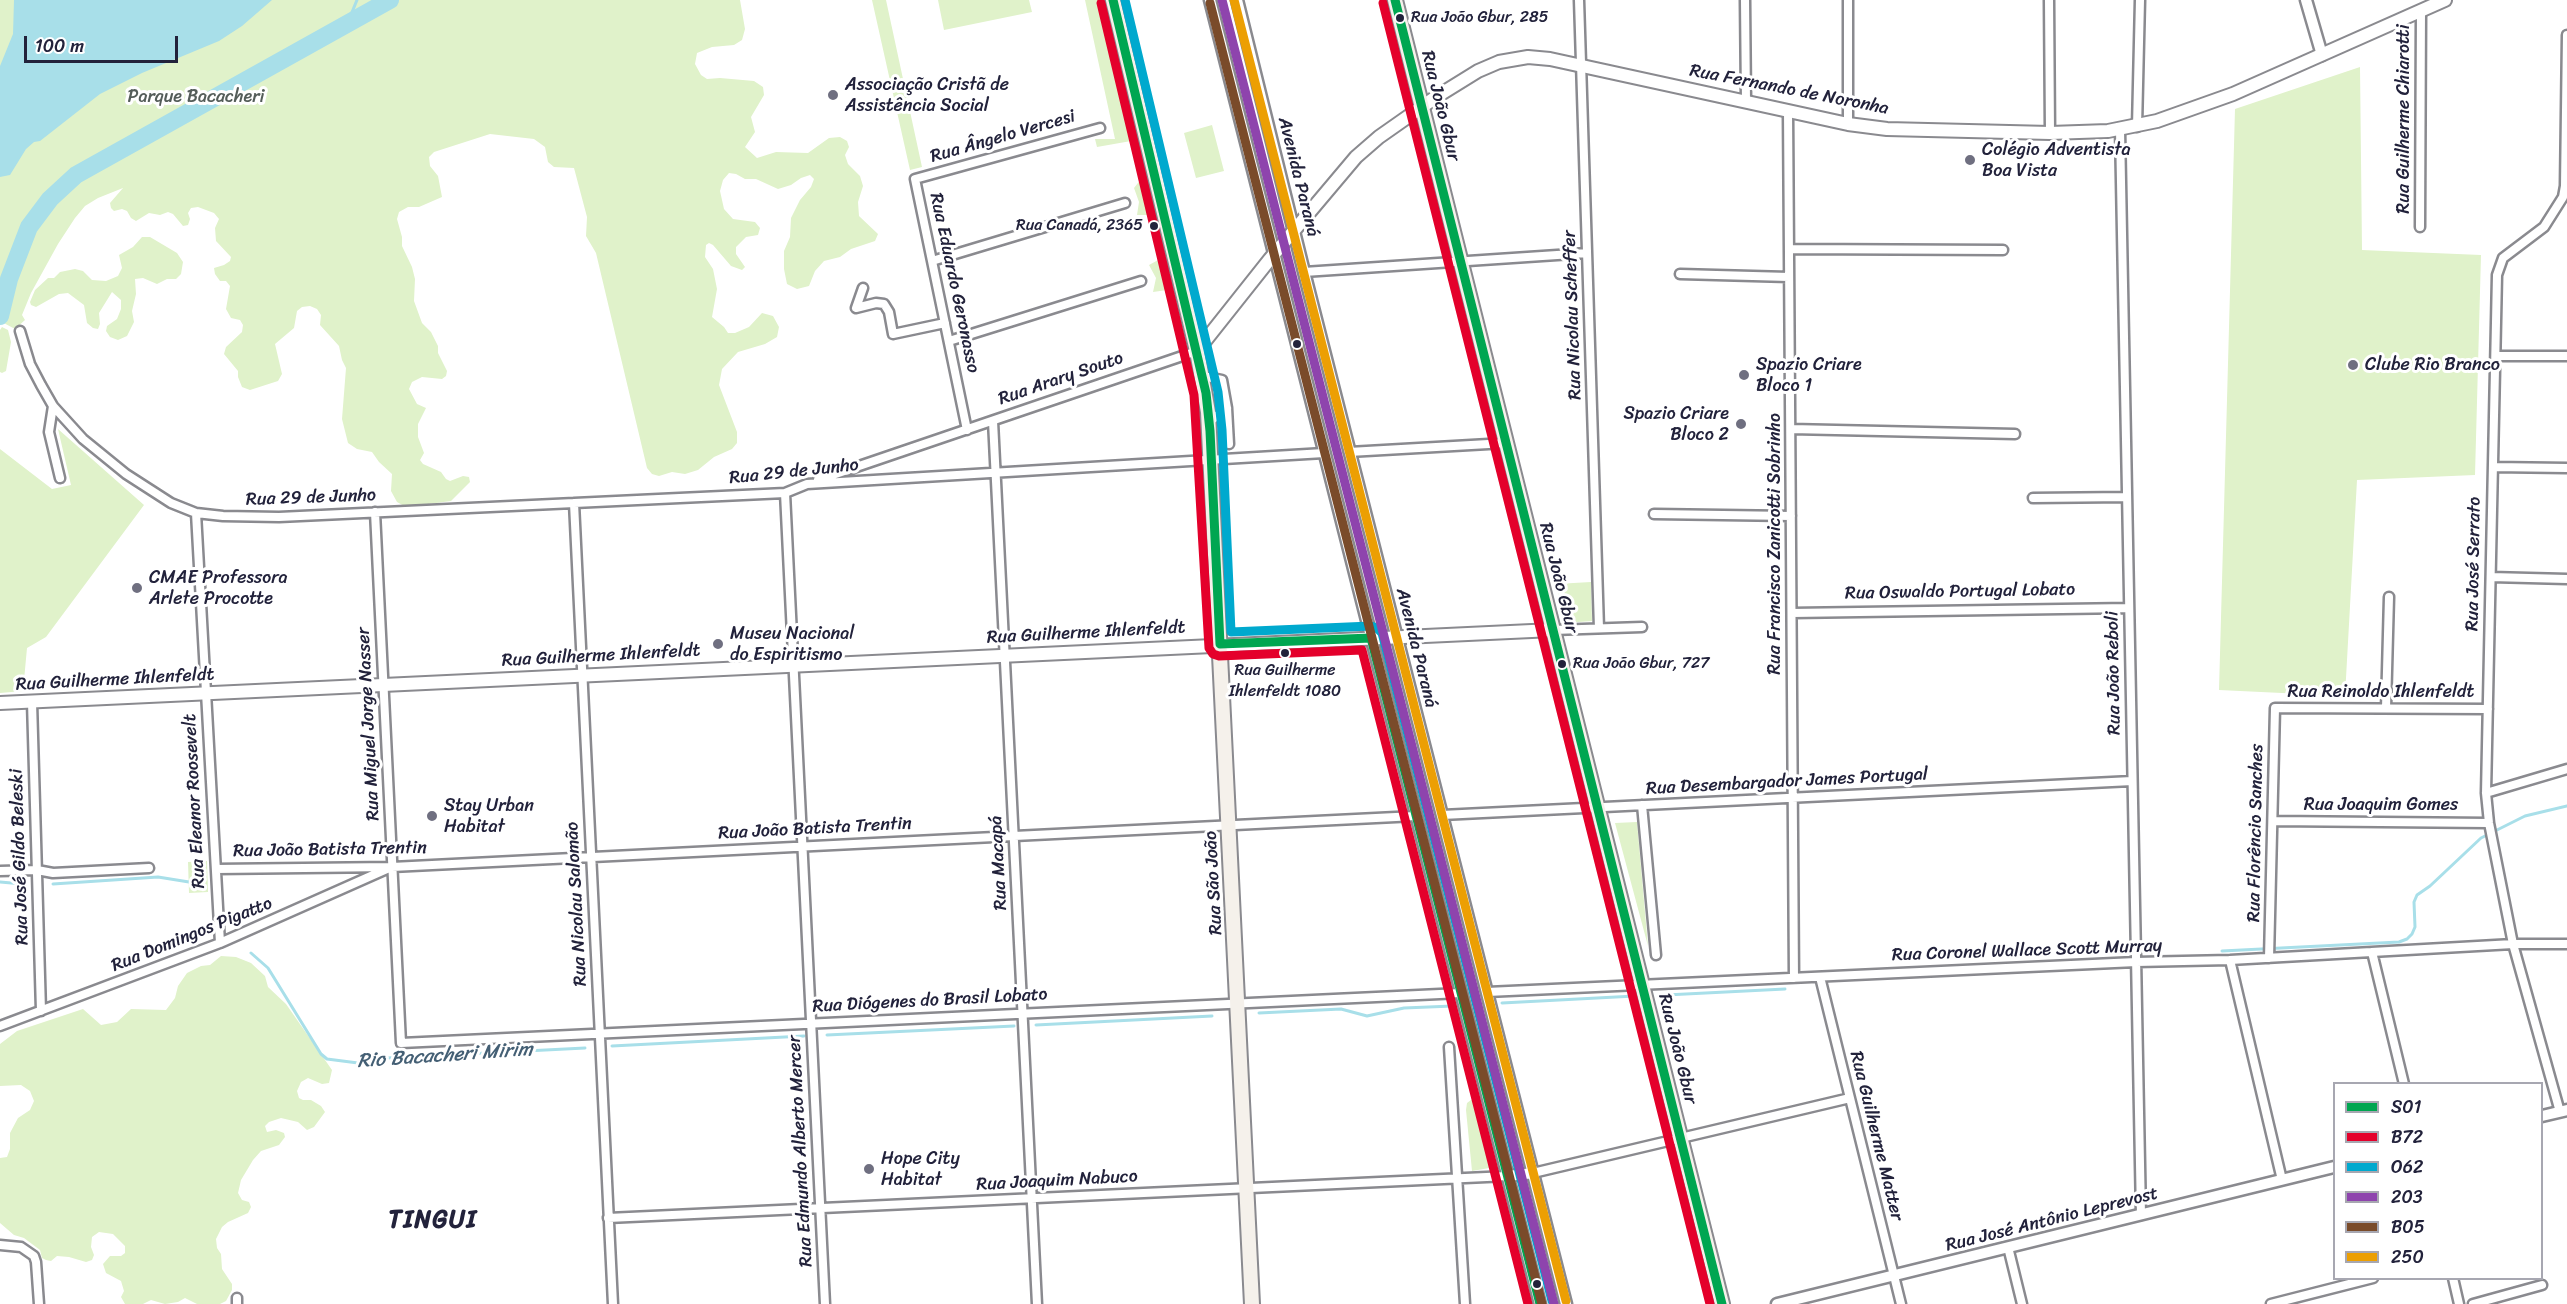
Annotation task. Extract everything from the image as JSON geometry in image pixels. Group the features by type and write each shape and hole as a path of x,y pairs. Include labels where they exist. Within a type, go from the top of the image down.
{"main road":[{"name":"Rua São João","path":"1113,0 1203,376 1209,422 1252,1304"},
{"name":"Rua João Gbur","path":"1395,0 1722,1304"},
{"name":"Rua Fernando de Noronha","path":"1273,255 1356,157 1379,137 1468,76 1498,62 1518,57 1539,57 1581,65 1848,124 1898,130 2050,132 2120,130 2137,127 2234,94 2445,0"},
{"path":"1197,351 1273,255"},
{"path":"1384,638 1553,630"},
{"name":"Rua Guilherme Ihlenfeldt","path":"0,703 1384,638"}],"street":[{"name":"Avenida Paraná","path":"1210,0 1324,453 1442,815 1566,1304"},
{"name":"Avenida Paraná","path":"1237,0 1350,452 1416,816 1540,1304"},
{"name":"Rua Nicolau Scheffer","path":"1579,0 1599,628"},
{"path":"1745,0 1746,101"},
{"path":"1848,0 1848,124"},
{"path":"2049,0 2050,132"},
{"path":"2137,127 2140,0"},
{"path":"2306,0 2322,55"},
{"name":"Rua Guilherme Chiarotti","path":"2420,227 2421,11"},
{"name":"Rua José Serrato","path":"2564,1111 2512,944 2486,793 2499,267 2503,258 2544,227 2558,207 2566,187 2567,36"},
{"name":"Rua Francisco Zanicotti Sobrinho","path":"1788,111 1794,978"},
{"name":"Rua Ângelo Vercesi","path":"915,179 1100,128"},
{"name":"Rua João Reboli","path":"2120,130 2141,1215"},
{"name":"Rua Eduardo Geronasso","path":"915,179 967,429"},
{"path":"932,261 1125,203"},
{"path":"1789,249 2003,250"},
{"path":"1304,272 1587,253"},
{"path":"1680,274 1790,277"},
{"path":"949,341 1141,281"},
{"path":"863,288 856,308 876,303 884,304 889,312 893,334 945,323"},
{"name":"Rua 29 de Junho","path":"20,331 30,364 53,406 83,439 126,474 171,503 196,513 250,517 785,493 807,484 1324,453"},
{"name":"Rua Arary Souto","path":"807,484 1197,351"},
{"path":"2496,356 2567,356"},
{"path":"1203,376 1222,380 1227,408 1229,444"},
{"path":"53,406 50,432 60,478"},
{"path":"1209,422 1227,408"},
{"name":"Rua Macapá","path":"993,421 1037,1304"},
{"path":"1791,429 2014,434"},
{"path":"1350,452 1506,443"},
{"path":"2493,467 2567,468"},
{"name":"Rua Edmundo Alberto Mercer","path":"785,493 825,1304"},
{"path":"2033,498 2127,497"},
{"name":"Rua Nicolau Salomão","path":"574,503 613,1304"},
{"name":"Rua Miguel Jorge Nasser","path":"375,512 401,1043"},
{"name":"Rua Eleanor Roosevelt","path":"196,513 220,943"},
{"path":"1654,514 1791,516"},
{"path":"2491,577 2567,579"},
{"path":"2386,708 2388,597"},
{"name":"Rua Oswaldo Portugal Lobato","path":"1792,613 2129,608"},
{"path":"1553,630 1642,627"},
{"name":"Rua José Gildo Beleski","path":"32,702 41,1011"},
{"name":"Rua Reinoldo Ihlenfeldt","path":"2275,708 2488,709"},
{"name":"Rua Florêncio Sanches","path":"2269,958 2275,708"},
{"path":"2486,793 2567,769"},
{"name":"Rua Desembargador James Portugal","path":"1442,815 2132,781"},
{"path":"1642,806 1656,955"},
{"name":"Rua João Batista Trentin","path":"216,869 392,867 1416,816"},
{"name":"Rua Joaquim Gomes","path":"2273,821 2491,829"},
{"name":"Rua Domingos Pigatto","path":"0,1026 220,943 392,867"},
{"path":"0,871 37,870 53,873 149,868"},
{"name":"Rua Coronel Wallace Scott Murray","path":"1487,992 2136,962 2230,960 2512,944 2567,944"},
{"path":"2372,952 2404,1082"},
{"path":"2230,960 2282,1180"},
{"name":"Rua Guilherme Matter","path":"1820,976 1901,1304"},
{"name":"Rua Diógenes do Brasil Lobato","path":"401,1043 1461,993"},
{"path":"1449,1047 1465,1304"},
{"path":"1508,1176 1533,1173 1850,1098"},
{"path":"2543,1116 2564,1111"},
{"name":"Rua José Antônio Leprevost","path":"1777,1304 2333,1167"},
{"name":"Rua Joaquim Nabuco","path":"608,1218 1508,1176"},
{"path":"0,1245 21,1246 34,1256 39,1304"},
{"path":"2008,1247 2022,1304"},
{"path":"2271,1304 2310,1299 2367,1280"},
{"path":"2453,1280 2459,1304"},
{"path":"2472,1304 2542,1285"}],"green space":[{"name":"Parque Bacacheri","path":"0,0 740,0 745,29 742,40 734,45 712,47 697,53 695,64 701,75 707,79 754,81 763,87 764,95 751,117 755,132 745,147 757,158 776,152 808,153 829,138 840,137 847,141 849,147 845,155 848,164 860,176 863,186 858,202 859,216 878,234 875,241 851,249 840,257 824,261 815,271 809,286 797,289 787,284 784,251 790,237 791,218 814,179 810,175 778,189 756,179 745,179 729,173 723,180 720,191 724,209 733,219 755,222 760,228 758,235 746,237 736,247 736,254 745,267 742,270 731,266 713,245 709,243 706,245 705,257 713,269 717,289 712,317 728,333 735,333 749,327 762,313 773,316 779,327 777,337 765,344 738,352 722,369 719,385 737,432 737,443 732,449 714,457 698,470 685,474 672,472 659,476 652,474 647,468 596,253 586,236 587,217 574,168 554,167 548,162 545,147 534,139 490,134 434,152 429,157 430,166 438,176 442,197 419,207 408,207 399,212 397,219 402,246 415,279 414,301 422,323 431,332 438,346 438,353 447,371 446,376 442,379 422,377 412,382 409,389 417,404 426,408 418,424 418,437 424,453 420,460 423,464 441,472 450,481 463,476 469,477 470,482 451,501 406,507 397,502 391,491 392,474 372,452 357,449 348,443 342,419 346,368 339,346 320,325 321,315 317,309 310,306 302,307 297,311 294,328 275,344 282,374 278,381 250,390 242,387 238,371 224,354 226,347 242,332 243,325 240,320 231,318 226,309 230,286 226,281 220,281 215,274 214,268 224,265 230,261 231,257 216,241 215,228 219,219 214,213 198,207 191,208 188,213 190,219 188,225 183,226 173,214 168,212 160,215 149,213 136,221 127,211 122,209 114,211 111,208 110,203 123,188 98,198 85,206 58,244 31,293 22,315 25,320 15,329 0,321"},
{"path":"872,0 886,0 922,167 910,170"},
{"path":"938,0 1029,0 1032,12 944,30"},
{"path":"1085,0 1102,0 1185,345 1179,346 1167,290 1153,292 1156,278 1149,265 1160,259 1149,215 1137,215 1139,202 1134,188 1141,179 1131,141 1097,147 1095,139 1115,139"},
{"name":"Clube Rio Branco","path":"2360,67 2362,250 2481,255 2475,475 2357,480 2345,696 2219,690 2235,109"},
{"path":"1212,125 1224,171 1196,178 1184,133"},
{"path":"142,237 150,237 177,253 183,262 181,274 176,279 167,279 157,284 143,278 135,279 136,294 132,311 134,322 127,336 118,340 110,337 106,331 107,326 117,319 121,309 121,300 112,292 99,313 98,329 87,323 84,305 68,293 59,294 36,307 31,305 35,290 48,278 54,278 60,272 75,269 83,271 92,280 106,281 118,276 122,268 119,255 133,247"},
{"path":"2,327 8,330 11,342 6,371 2,373 0,372 0,330"},
{"path":"58,429 144,505 46,637 27,648 23,691 0,693 0,449 52,489 71,485"},
{"path":"1591,582 1592,621 1565,623 1556,584"},
{"path":"1637,822 1648,946 1615,823"},
{"path":"207,861 208,892 189,893 188,862"},
{"path":"221,956 236,957 251,963 265,976 268,987 286,1004 332,1070 329,1083 322,1084 308,1078 301,1082 297,1091 299,1098 311,1100 321,1106 325,1112 314,1127 307,1130 298,1122 281,1118 265,1126 267,1132 276,1130 284,1133 285,1137 279,1145 261,1151 253,1160 241,1180 238,1193 242,1200 249,1202 251,1207 248,1213 222,1227 216,1239 217,1248 221,1254 222,1269 232,1284 232,1290 226,1301 220,1304 197,1304 185,1298 178,1302 165,1304 151,1300 143,1304 125,1304 121,1297 124,1291 121,1281 106,1273 103,1264 110,1256 121,1256 125,1253 125,1246 113,1234 99,1232 92,1237 91,1247 94,1255 92,1260 86,1262 57,1256 51,1261 42,1258 40,1250 24,1238 14,1235 0,1223 0,1158 7,1157 10,1149 10,1133 18,1118 30,1110 34,1101 30,1091 21,1085 0,1086 0,1044 17,1031 83,1009 101,1025 117,1022 131,1009 166,1010 175,998 178,986 187,973 201,966 210,965"},
{"path":"1476,1100 1480,1105 1495,1167 1472,1171 1466,1110 1467,1103"}],"water":[{"path":"14,0 272,0 242,26 219,41 142,73 100,94 40,141 34,142 26,149 10,175 0,177 0,66 13,34"}],"waterway":[{"path":"348,22 357,0"},
{"path":"0,316 9,279 29,227 50,199 76,175 390,0"},
{"name":"Rio Bacacheri Mirim","path":"2222,951 2399,942 2407,939 2415,927 2414,902 2417,895 2430,886 2481,838 2525,816 2567,806"},
{"name":"Rio Bacacheri Mirim","path":"53,884 158,877 189,882"},
{"name":"Rio Bacacheri Mirim","path":"0,882 23,884"},
{"name":"Rio Bacacheri Mirim","path":"251,953 268,968 321,1054 327,1059 358,1063 387,1058 585,1048"},
{"name":"Rio Bacacheri Mirim","path":"1666,995 1785,989"},
{"name":"Rio Bacacheri Mirim","path":"1502,1003 1635,996"},
{"name":"Rio Bacacheri Mirim","path":"1259,1013 1341,1009 1367,1016 1404,1008 1453,1006"},
{"name":"Rio Bacacheri Mirim","path":"1036,1025 1212,1016"},
{"name":"Rio Bacacheri Mirim","path":"827,1035 1014,1026"},
{"name":"Rio Bacacheri Mirim","path":"612,1046 804,1036"}],"transit line":[{"name":"S01","path":"1113,0 1206,393 1210,431 1220,644"},
{"name":"O62","path":"1125,0 1218,392 1222,430 1231,632 1371,626 1382,633 1552,1301"},
{"name":"203","path":"1222,0 1554,1304"},
{"name":"250","path":"1234,0 1566,1301"},
{"name":"S01","path":"1395,0 1722,1304"},
{"name":"B72","path":"1101,3 1194,395 1209,648 1213,654 1219,656 1362,650 1528,1304"},
{"name":"B05","path":"1210,3 1542,1304"},
{"name":"B72","path":"1383,3 1710,1304"},
{"name":"S01","path":"1371,638 1540,1304"},
{"name":"S01","path":"1220,644 1371,638"}],"place":[{"name":"Rua João Gbur, 285","path":"1400,18"},
{"name":"Associação Cristã de Assistência Social","path":"833,95"},
{"name":"Colégio Adventista Boa Vista","path":"1970,160"},
{"name":"Rua Canadá, 2365","path":"1154,226"},
{"name":"Clube Rio Branco","path":"2353,365"},
{"name":"Spazio Criare Bloco 1","path":"1744,375"},
{"name":"Spazio Criare Bloco 2","path":"1741,424"},
{"name":"CMAE Professora Arlete Procotte","path":"137,588"},
{"name":"Museu Nacional do Espiritismo","path":"718,644"},
{"name":"Rua Guilherme Ihlenfeldt 1080","path":"1285,653"},
{"name":"Rua João Gbur, 727","path":"1562,664"},
{"name":"Stay Urban Habitat","path":"432,816"},
{"name":"Hope City Habitat","path":"869,1169"}],"district":[{"name":"TINGUI","path":"433,1221"}]}
